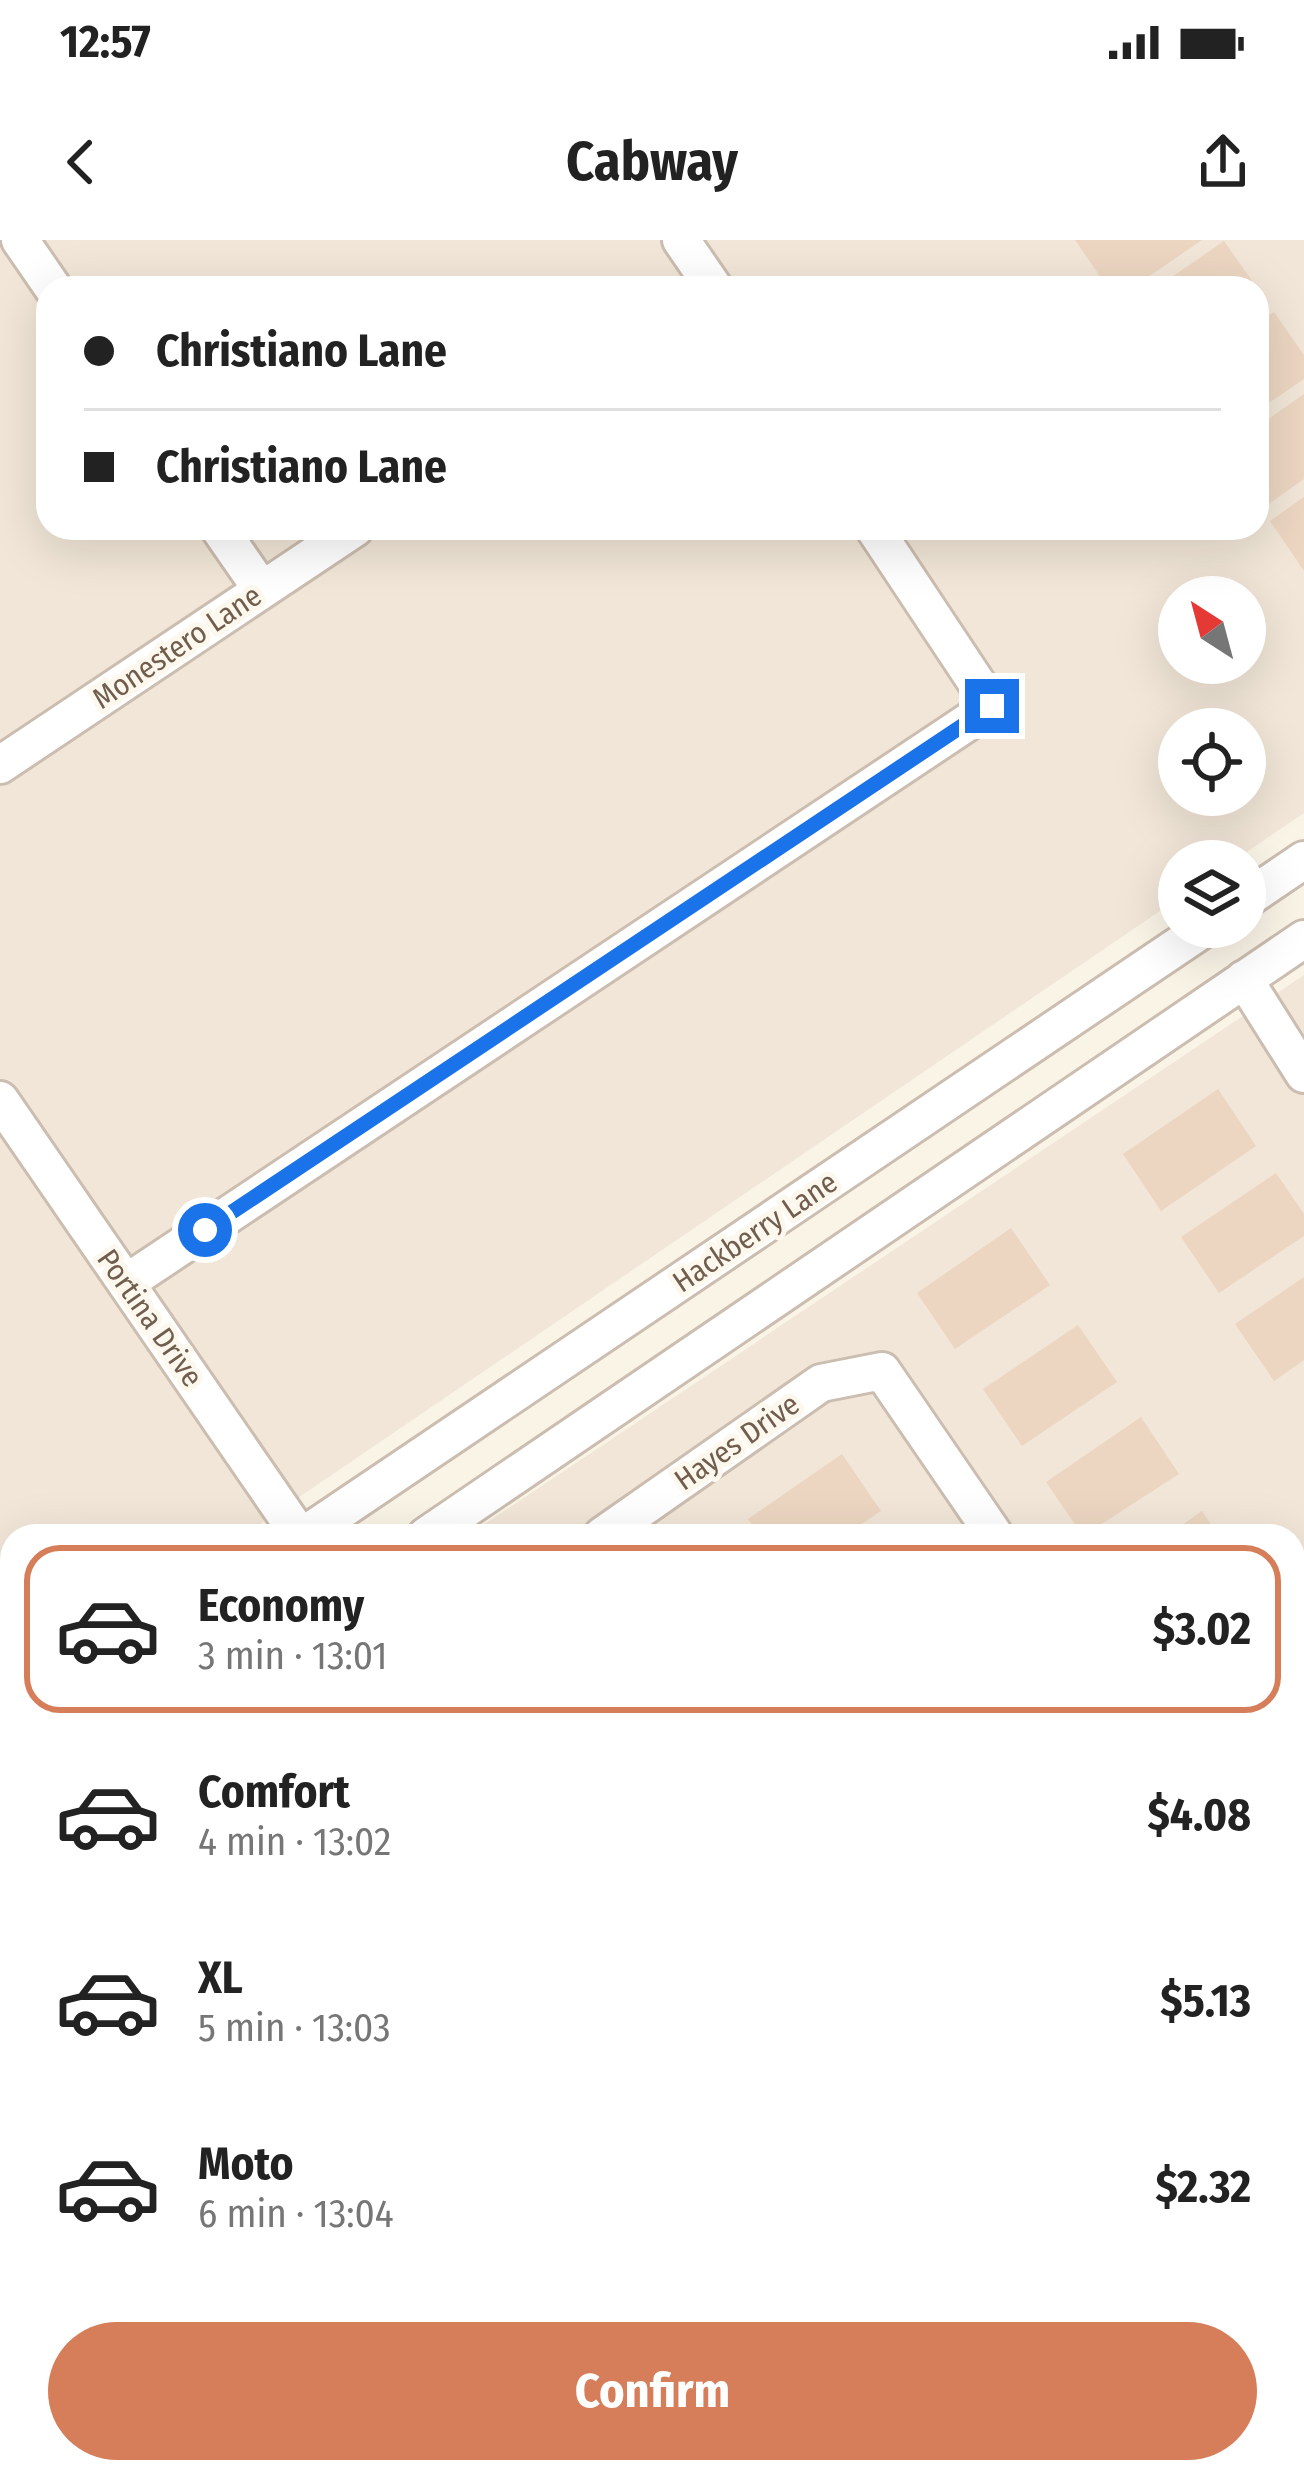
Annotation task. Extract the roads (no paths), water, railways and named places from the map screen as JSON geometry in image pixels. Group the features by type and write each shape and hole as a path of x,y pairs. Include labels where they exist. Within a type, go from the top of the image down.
{"street":[{"path":"20,240 45,276"},
{"path":"681,240 706,276"},
{"path":"227,540 262,590"},
{"name":"Monestero Lane","path":"0,765 337,540"},
{"path":"126,1282 992,706 882,540"},
{"path":"1266,886 1304,860"},
{"path":"444,1524 1304,939"},
{"name":"Hackberry Lane","path":"320,1524 1175,948"},
{"path":"1244,979 1304,1074"},
{"name":"Portina Drive","path":"0,1100 294,1524"},
{"name":"Hayes Drive","path":"619,1524 821,1383 882,1371 987,1524"}]}
